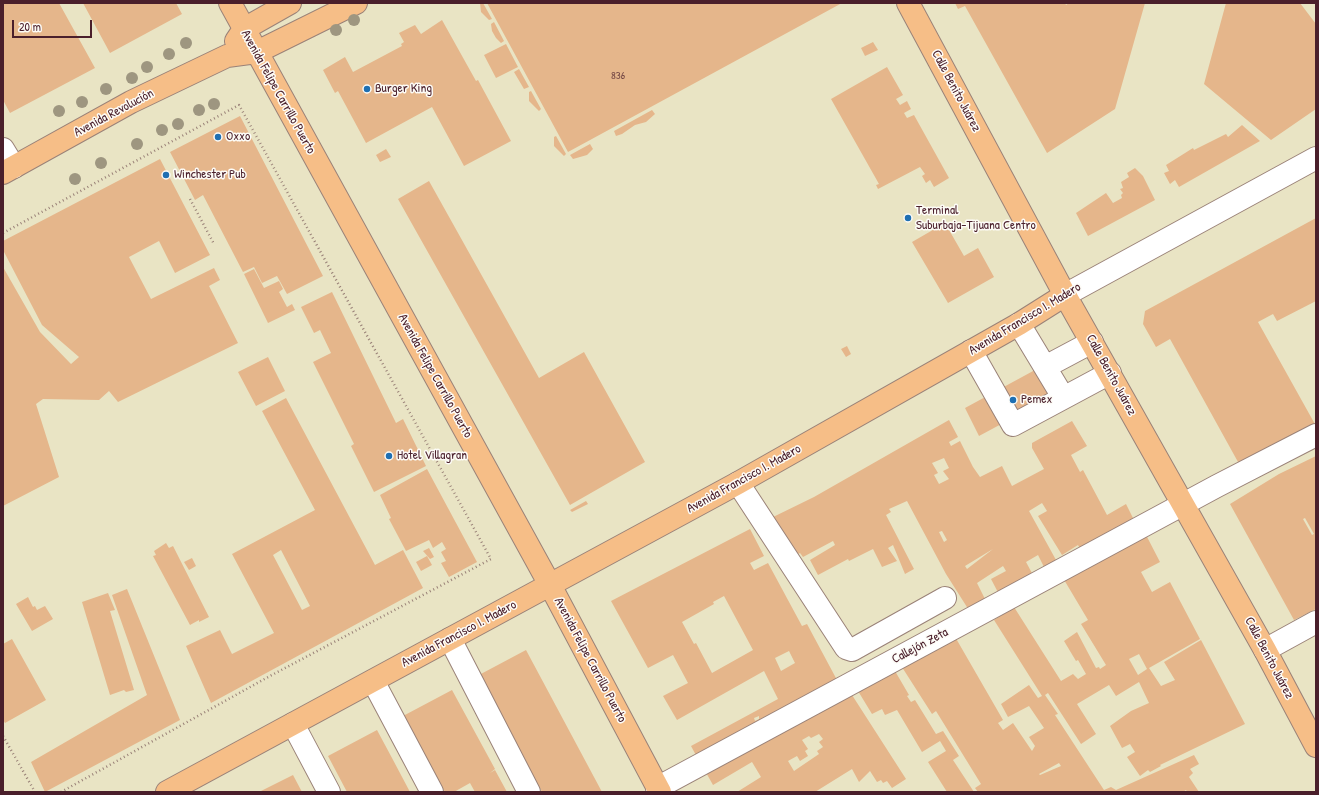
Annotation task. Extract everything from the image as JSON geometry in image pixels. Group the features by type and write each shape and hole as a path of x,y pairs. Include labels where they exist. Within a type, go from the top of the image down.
{"main road":[{"name":"Avenida Felipe Carrillo Puerto","path":"230,3 550,585 658,790"},
{"path":"227,56 244,29 290,3"},
{"name":"Avenida Revolución","path":"7,163 227,56 257,52 356,3"},
{"name":"Calle Benito Juárez","path":"908,3 1065,294 1265,650 1316,746"},
{"name":"Avenida Francisco I. Madero","path":"167,792 191,786 292,724 738,483 1019,324 1065,294"}],"street":[{"name":"Avenida Francisco I. Madero","path":"1065,294 1316,158"},
{"path":"1019,324 1063,397"},
{"path":"1045,367 1092,342"},
{"path":"971,351 1013,425 1110,373"},
{"name":"Callejón Zeta","path":"658,790 1183,505 1316,435"},
{"path":"738,483 846,648 852,650 945,598"},
{"path":"1265,650 1316,622"},
{"path":"450,639 529,792"},
{"path":"373,681 432,792"},
{"path":"292,724 329,792"}],"path":[{"path":"3,233 238,105 491,559 270,676 61,792"},
{"path":"190,199 214,244"},
{"path":"3,736 35,792"}],"building":[{"path":"3,3 59,3 95,68 10,113 3,100"},
{"path":"83,3 176,3 182,14 110,53"},
{"path":"480,3 483,3 492,19 489,20 481,12"},
{"path":"487,3 842,3 568,152"},
{"path":"955,3 1065,3 1066,5 1069,3 1145,3 1115,109 1047,153 965,6 958,9"},
{"path":"1226,3 1300,3 1316,24 1316,109 1271,140 1204,84"},
{"path":"442,20 476,81 478,80 511,141 464,166 432,107 366,143 338,91 335,93 323,70 345,57 353,72 402,46 401,44 404,42 399,33 415,25 421,34"},
{"path":"494,22 504,41 501,43 492,31 491,24"},
{"path":"873,42 878,50 865,56 861,48"},
{"path":"506,44 518,67 496,78 484,55"},
{"path":"887,67 903,95 896,99 900,105 907,101 911,109 904,113 907,118 914,115 949,178 934,187 930,180 926,183 922,176 925,174 920,167 878,189 876,185 879,184 831,99"},
{"path":"519,69 529,87 524,89 514,72"},
{"path":"531,91 541,109 539,111 529,101 529,92"},
{"path":"652,110 655,114 646,122 635,125 622,134 616,136 614,131"},
{"path":"240,116 323,276 287,294 277,276 262,283 254,267 243,272 203,195 195,200 170,152"},
{"path":"1242,125 1260,141 1179,187 1175,180 1170,184 1164,173 1169,171 1166,165 1193,148 1194,150 1226,134 1228,137"},
{"path":"556,136 566,154 564,156 554,146 554,137"},
{"path":"590,144 593,149 587,155 573,159 570,155"},
{"path":"386,149 391,157 380,162 376,155"},
{"path":"160,159 210,255 175,273 159,241 129,257 151,299 214,268 220,280 209,286 238,343 118,402 109,391 99,400 43,399 36,404 59,477 3,506 3,267 40,332 71,364 79,357 42,325 3,250 3,241"},
{"path":"1135,168 1143,176 1155,200 1088,236 1076,213 1106,193 1113,203 1122,198 1121,195 1123,193 1120,189 1123,188 1121,182 1129,177 1127,173"},
{"path":"429,181 539,378 584,352 645,462 570,505 398,199"},
{"path":"1316,218 1316,301 1277,321 1273,314 1258,322 1316,426 1243,471 1170,339 1156,347 1143,324 1145,311"},
{"path":"945,223 964,256 978,248 994,277 948,303 912,242"},
{"path":"254,269 264,288 279,281 283,289 279,292 287,307 292,304 295,310 268,323 244,274"},
{"path":"332,292 396,423 403,419 426,466 374,492 351,446 354,444 313,362 331,353 320,330 314,333 301,307"},
{"path":"847,346 851,354 846,357 841,349"},
{"path":"268,357 285,391 256,406 238,372"},
{"name":"Pemex","path":"1046,364 1061,392 979,436 965,408"},
{"path":"286,398 375,565 403,550 423,588 211,703 186,646 220,630 232,654 274,633 232,554 315,510 262,411","holes":["281,550 310,606 302,610 273,555"]},
{"path":"949,420 958,437 949,442 951,446 960,441 973,467 980,477 1002,466 1012,486 1044,469 1032,448 1032,443 1072,421 1087,446 1071,455 1080,472 1083,470 1107,515 1126,504 1137,526 1084,556 1078,545 1062,555 1038,516 1047,511 1042,503 1029,511 1061,569 1048,575 1038,555 1026,562 1033,575 1002,600 991,579 1006,571 1003,566 977,583 987,603 972,615 946,574 907,501 889,509 891,512 886,515 914,569 905,574 893,545 888,548 897,561 882,567 873,549 849,561 848,559 818,575 810,560 835,545 833,541 803,557 800,553 790,558 769,519 814,497","holes":["944,458 949,468 943,471 949,479 939,484 934,475 938,473 932,463","942,531 947,540 944,542 939,532","993,549 967,569 965,566"]},
{"path":"1316,456 1316,609 1294,620 1230,504 1279,474","holes":["1305,518 1314,534 1312,535 1303,519"]},
{"path":"427,469 477,562 449,577 441,563 446,561 441,552 446,549 442,542 433,548 429,540 406,551 389,519 391,518 380,495"},
{"path":"586,501 588,504 572,512 570,510"},
{"path":"750,529 764,556 750,563 754,570 768,563 802,626 807,624 837,680 795,701 798,706 698,759 691,746 778,699 764,671 677,720 663,696 688,683 673,655 648,668 611,601","holes":["724,596 753,650 712,673 696,643 694,644 682,622 714,604 713,602","789,651 795,663 781,671 775,658","759,716 759,719 755,721 754,718"]},
{"path":"1145,533 1160,562 1141,572 1152,592 1170,582 1200,639 1149,668 1161,686 1175,680 1164,662 1201,640 1245,724 1160,765 1161,766 1150,772 1148,770 1140,776 1127,757 1135,752 1130,744 1122,748 1110,726 1131,711 1149,703 1139,682 1116,696 1109,685 1077,704 1096,734 1081,744 1048,693 1045,695 1058,714 1055,715 1104,790 1111,787 1116,790 1194,755 1199,764 1190,769 1193,773 1189,777 1199,792 1187,792 1186,790 1183,792 978,792 975,788 981,784 936,711 932,714 900,664 954,635 1003,720 998,723 1003,730 1013,723 1032,751 1035,746 1029,737 1044,728 1029,706 1008,717 1001,704 1029,685 1038,698 1042,696 994,620 1014,607 1061,681 1073,674 1078,679 1086,674 1064,641 1077,632 1096,668 1099,667 1100,669 1106,665 1081,624 1088,620 1063,578","holes":["1139,654 1147,669 1138,675 1129,659","1059,763 1061,766 1040,775 1039,774"]},
{"path":"166,543 169,548 173,546 209,617 199,622 199,620 190,625 153,556 156,555 154,551"},
{"path":"429,548 434,557 430,559 423,551"},
{"path":"427,556 432,565 421,571 416,562"},
{"path":"192,558 196,566 189,570 184,562"},
{"path":"127,589 180,720 45,792 31,762 147,695 112,595"},
{"path":"108,593 115,610 110,611 134,690 126,692 124,690 110,695 82,602"},
{"path":"28,597 33,607 35,606 37,610 45,606 53,619 32,631 16,604"},
{"path":"12,639 46,700 5,723 3,720 3,644"},
{"path":"526,650 602,792 542,792 479,675"},
{"path":"895,671 909,695 907,696 911,702 915,700 936,734 943,731 959,756 953,760 974,792 947,792 928,762 946,751 940,741 922,752 897,710 885,715 882,709 872,714 858,691"},
{"path":"452,690 495,769 490,773 495,770 507,792 475,792 470,783 454,792 445,792 403,716"},
{"path":"852,695 906,779 892,788 887,781 883,783 881,780 877,782 870,771 859,782 852,769 815,792 737,792 761,777 752,762 713,785 704,769","holes":["819,734 823,739 819,742 823,747 817,751 819,754 794,771 788,761 797,756 800,761 808,756 805,751 808,749 802,740 809,736 811,738"]},
{"path":"377,730 410,792 347,792 328,756"},
{"path":"293,775 302,792 259,792"}],"place":[{"name":"Burger King","path":"367,89"},
{"name":"Oxxo","path":"218,137"},
{"name":"Winchester Pub","path":"166,175"},
{"name":"Terminal Suburbaja-Tijuana Centro","path":"908,218"},
{"name":"Pemex","path":"1013,400"},
{"name":"Hotel Villagran","path":"389,456"}]}
